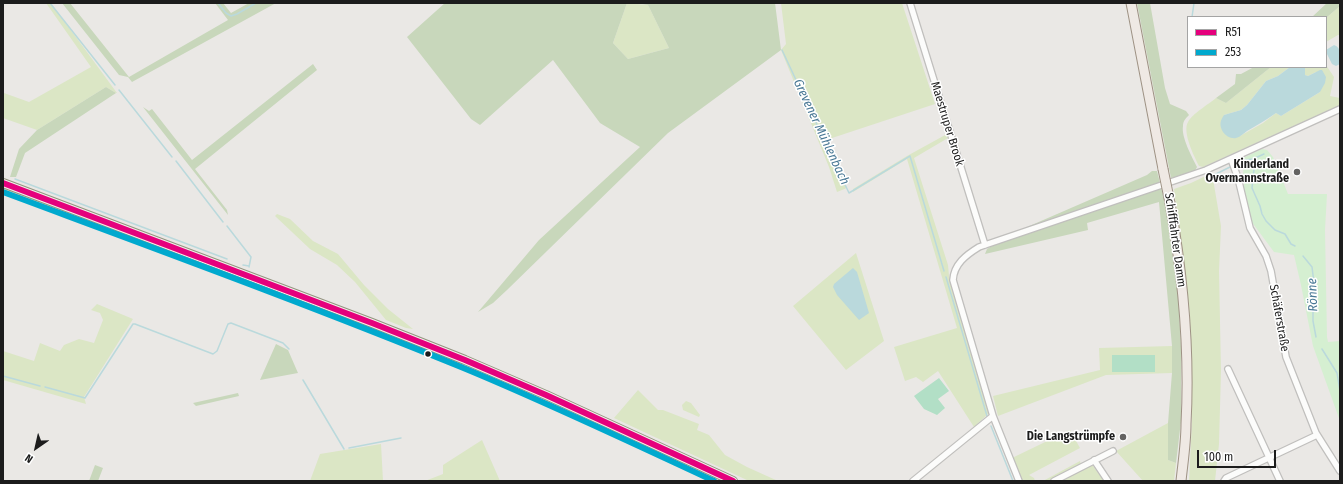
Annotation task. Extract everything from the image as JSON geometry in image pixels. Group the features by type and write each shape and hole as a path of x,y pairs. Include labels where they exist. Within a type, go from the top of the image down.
{"main road":[{"name":"Schifffahrter Damm","path":"1131,3 1170,203 1180,263 1186,356 1186,423 1181,481"},
{"path":"3,183 372,323 465,360 553,398 733,481"}],"street":[{"name":"Maestruper Brook","path":"910,3 985,245"},
{"path":"1020,481 993,416 953,280 953,272 956,266 971,252 985,245 1206,170 1231,160 1340,109"},
{"name":"Schäferstraße","path":"1231,160 1238,178 1250,228 1266,256 1271,271 1286,357 1317,435 1340,471"},
{"path":"1228,369 1280,481"},
{"path":"912,481 993,416"},
{"path":"1224,481 1226,478 1317,435"},
{"path":"1054,481 1113,451"},
{"path":"1094,460 1108,481"}],"green space":[{"path":"46,3 51,3 117,93 106,87 37,130 3,118 3,94 4,93 29,102 91,67"},
{"path":"62,3 70,3 129,77 228,20 215,3 223,3 231,13 249,3 276,3 132,82 128,77 119,75"},
{"path":"445,3 627,3 613,43 628,59 669,48 648,5 635,3 775,3 781,50 668,133 507,290 493,303 478,312 539,240 640,147 600,123 553,60 480,125 471,119 407,37"},
{"path":"627,3 648,5 669,48 628,59 613,43"},
{"path":"781,3 902,3 935,104 826,140 847,188 837,192 829,167 781,50 786,44"},
{"path":"1137,3 1150,3 1165,88 1170,104 1186,111 1189,115 1184,123 1183,131 1187,147 1197,167 1195,171 1171,178"},
{"path":"1327,3 1340,3 1340,6 1327,17 1313,16"},
{"path":"1340,6 1340,35 1327,41 1327,17"},
{"path":"313,64 317,70 195,169 227,210 228,215 143,107 149,111 152,109 192,160"},
{"path":"1327,66 1334,77 1330,96 1340,98 1340,105 1203,167 1199,166 1189,144 1186,132 1188,122 1197,112 1216,98 1226,103 1270,68 1289,68 1278,76 1266,81 1247,105 1241,110 1224,115 1240,136 1263,123 1276,113 1281,116 1320,92 1316,72 1308,76 1305,75 1305,68 1327,68"},
{"path":"1252,68 1270,68 1226,103 1216,98 1235,84 1236,74 1241,74"},
{"path":"106,87 116,93 25,153 16,177 10,177 19,149 37,130"},
{"path":"947,134 948,138 914,158 948,265 949,276 989,413 974,427 938,371 923,382 916,377 905,381 894,347 957,328 907,159 853,192 853,189 907,156"},
{"path":"1262,149 1267,150 1273,157 1288,194 1327,194 1325,230 1327,337 1328,342 1340,341 1340,421 1313,346 1294,255 1274,252 1251,221 1244,189 1243,164 1241,159"},
{"path":"1152,171 1157,171 1165,203 1178,292 1181,346 1181,421 1176,463 1168,460 1168,423 1172,373 1172,346 1159,202 1087,223 1088,230 985,254 987,249 1011,234 1147,175"},
{"path":"1212,173 1221,226 1219,271 1221,371 1219,444 1215,481 1189,481 1192,422 1190,317 1174,189"},
{"path":"3,187 400,338 399,340 3,190"},
{"path":"277,214 290,219 313,241 338,254 364,285 388,309 413,329 406,328 386,320 355,282 337,265 310,249 275,216"},
{"path":"856,253 884,341 846,370 793,306"},
{"path":"97,304 133,319 84,397 86,404 3,380 3,351 34,361 40,343 60,351 64,345 79,339 94,343 103,320 100,313 91,310"},
{"path":"276,344 288,350 298,373 260,380"},
{"path":"1172,346 1172,373 1106,375 998,416 993,396 1100,370 1099,348"},
{"path":"1112,355 1155,355 1155,372 1112,372"},
{"path":"939,378 949,391 938,399 945,408 937,415 924,409 914,396"},
{"path":"638,390 658,410 663,410 699,424 697,430 709,435 725,455 778,481 749,481 614,418"},
{"path":"238,393 239,396 196,406 193,403"},
{"path":"686,401 691,403 700,415 699,417 683,410 682,405"},
{"path":"1168,423 1168,460 1176,463 1174,481 1143,481 1116,451"},
{"path":"1070,430 1080,448 1029,475 1034,478 1035,481 1022,481 1012,458"},
{"path":"482,440 500,481 425,481 443,474 443,465"},
{"path":"381,444 383,481 310,481 320,454"},
{"path":"1080,461 1081,465 1049,481 1043,481"},
{"path":"95,465 103,468 98,481 89,481"},
{"path":"1089,466 1093,466 1104,481 1062,481"}],"water":[{"path":"1334,45 1337,46 1340,53 1340,64 1336,66 1332,64 1327,54 1327,49"},
{"path":"1289,68 1305,68 1305,75 1308,76 1322,70 1326,77 1325,83 1320,92 1281,116 1276,113 1237,138 1230,138 1227,136 1222,130 1221,125 1224,115 1241,110 1247,105 1266,81 1278,76"},
{"path":"853,268 857,272 869,313 859,320 837,295 833,287 834,284"}],"waterway":[{"path":"50,3 115,85"},
{"path":"218,3 226,13 231,16 256,3"},
{"path":"1192,16 1194,3"},
{"name":"Grevener Mühlenbach","path":"782,50 849,193 910,156 944,271"},
{"path":"119,90 172,157"},
{"name":"Rönne","path":"1237,164 1264,154"},
{"name":"Rönne","path":"1253,159 1254,169 1252,188 1262,214 1266,221 1275,230 1285,234 1291,244 1295,246"},
{"path":"176,161 223,222"},
{"name":"Rönne","path":"1208,178 1230,167"},
{"path":"15,179 227,259"},
{"path":"227,226 251,257 249,267"},
{"name":"Rönne","path":"1303,256 1312,267 1314,283 1310,295 1313,307 1313,321 1316,337"},
{"path":"243,265 249,266"},
{"name":"Grevener Mühlenbach","path":"946,277 987,416"},
{"path":"45,387 85,398 133,324 213,354 217,351 228,324 231,323 283,343 289,349"},
{"name":"Rönne","path":"1322,349 1337,373 1340,391"},
{"path":"3,376 40,386"},
{"path":"303,380 344,449"},
{"name":"Grevener Mühlenbach","path":"991,426 1013,481"},
{"path":"349,448 401,438"}],"transit line":[{"name":"R51","path":"3,183 372,323 465,360 546,395 733,481"},
{"name":"253","path":"3,192 290,299 493,380 714,481"}],"place":[{"name":"Kinderland Overmannstraße","path":"1297,172"},
{"name":"Die Langstrümpfe","path":"1123,437"}]}
